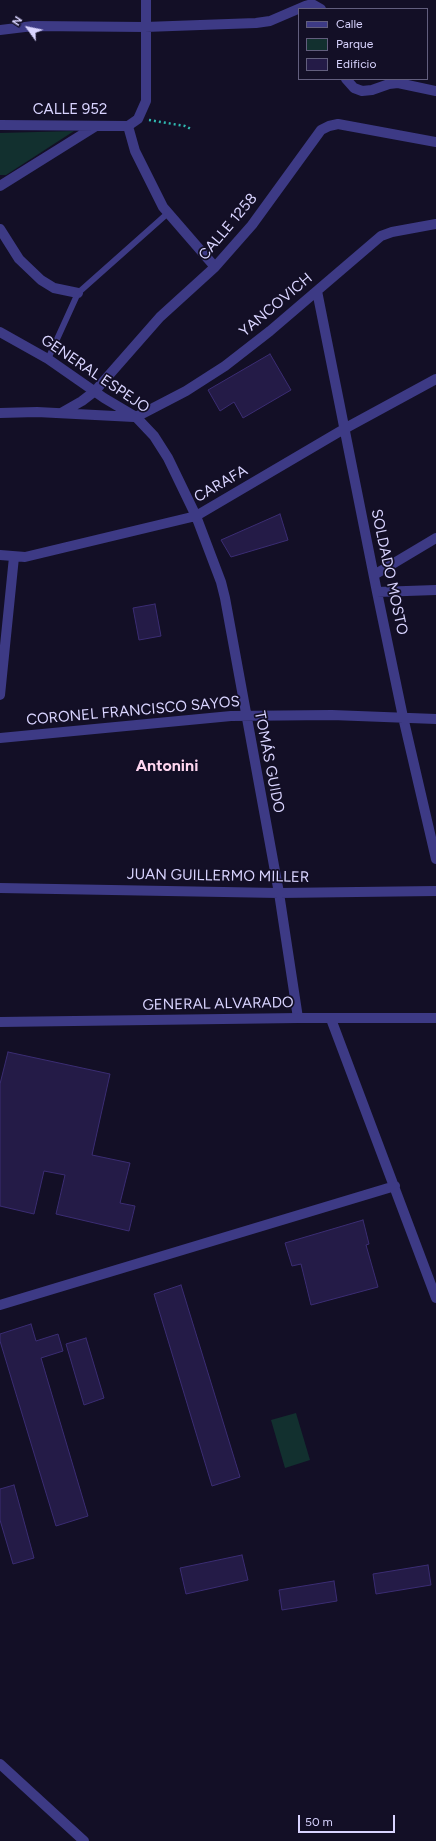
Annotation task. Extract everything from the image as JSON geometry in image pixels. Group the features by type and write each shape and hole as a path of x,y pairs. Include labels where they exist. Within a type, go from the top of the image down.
{"street":[{"path":"138,119 146,101 146,0"},
{"path":"300,8 312,4 319,8"},
{"path":"0,30 33,26 145,27 256,23 275,19 298,9"},
{"path":"347,80 354,88 362,91 398,83 436,91"},
{"name":"CALLE 952","path":"0,125 128,126 138,119"},
{"name":"CALLE 1258","path":"61,413 82,402 95,391 160,317 215,267 252,225 321,130 328,126 338,124 436,142"},
{"path":"0,186 96,126"},
{"path":"128,126 135,151 168,213 215,267"},
{"name":"YANCOVICH","path":"136,417 186,391 225,366 270,331 381,236 392,232 436,224"},
{"path":"0,229 19,259 41,280 54,288 78,293"},
{"name":"SOLDADO MOSTO","path":"317,291 403,717 436,859"},
{"name":"GENERAL ESPEJO","path":"0,332 48,359 136,417 154,436 168,458 196,516"},
{"name":"CARAFA","path":"0,555 25,557 196,516 344,429 436,379"},
{"path":"0,413 61,413 136,417"},
{"name":"TOMÁS GUIDO","path":"196,516 225,598 245,716 279,893 298,1018"},
{"path":"374,575 436,538"},
{"path":"0,695 14,557"},
{"path":"377,592 436,590"},
{"name":"CORONEL FRANCISCO SAYOS","path":"0,738 245,716 332,715 436,719"},
{"name":"JUAN GUILLERMO MILLER","path":"0,888 279,893 436,891"},
{"name":"GENERAL ALVARADO","path":"0,1022 298,1018 436,1018"},
{"path":"331,1019 436,1298"},
{"path":"0,1305 395,1186"},
{"path":"0,1764 84,1841"}],"lane":[{"path":"48,359 78,293 168,213"}],"path":[{"path":"138,119 185,126 191,129"}],"green space":[{"path":"74,131 6,175 0,175 0,133"},
{"path":"296,1413 310,1460 285,1468 271,1420"}],"building":[{"path":"270,354 291,390 243,418 234,402 220,411 208,390"},
{"path":"280,514 288,540 231,557 221,540"},
{"path":"155,604 161,636 139,640 133,608"},
{"path":"8,1052 110,1074 92,1155 130,1163 120,1203 135,1206 129,1231 56,1214 65,1175 44,1171 34,1214 0,1206 0,1084"},
{"path":"363,1220 369,1244 366,1245 378,1287 311,1305 301,1264 292,1266 285,1243"},
{"path":"181,1285 240,1477 212,1486 154,1294"},
{"path":"31,1324 36,1341 58,1334 63,1351 41,1358 88,1516 56,1526 0,1341 0,1334"},
{"path":"86,1338 104,1398 84,1405 66,1344"},
{"path":"14,1485 34,1558 13,1564 0,1520 0,1489"},
{"path":"242,1555 248,1580 186,1594 180,1568"},
{"path":"428,1565 431,1585 376,1594 373,1574"},
{"path":"334,1581 337,1601 282,1610 279,1590"}],"district":[{"name":"Antonini","path":"167,766"}]}
